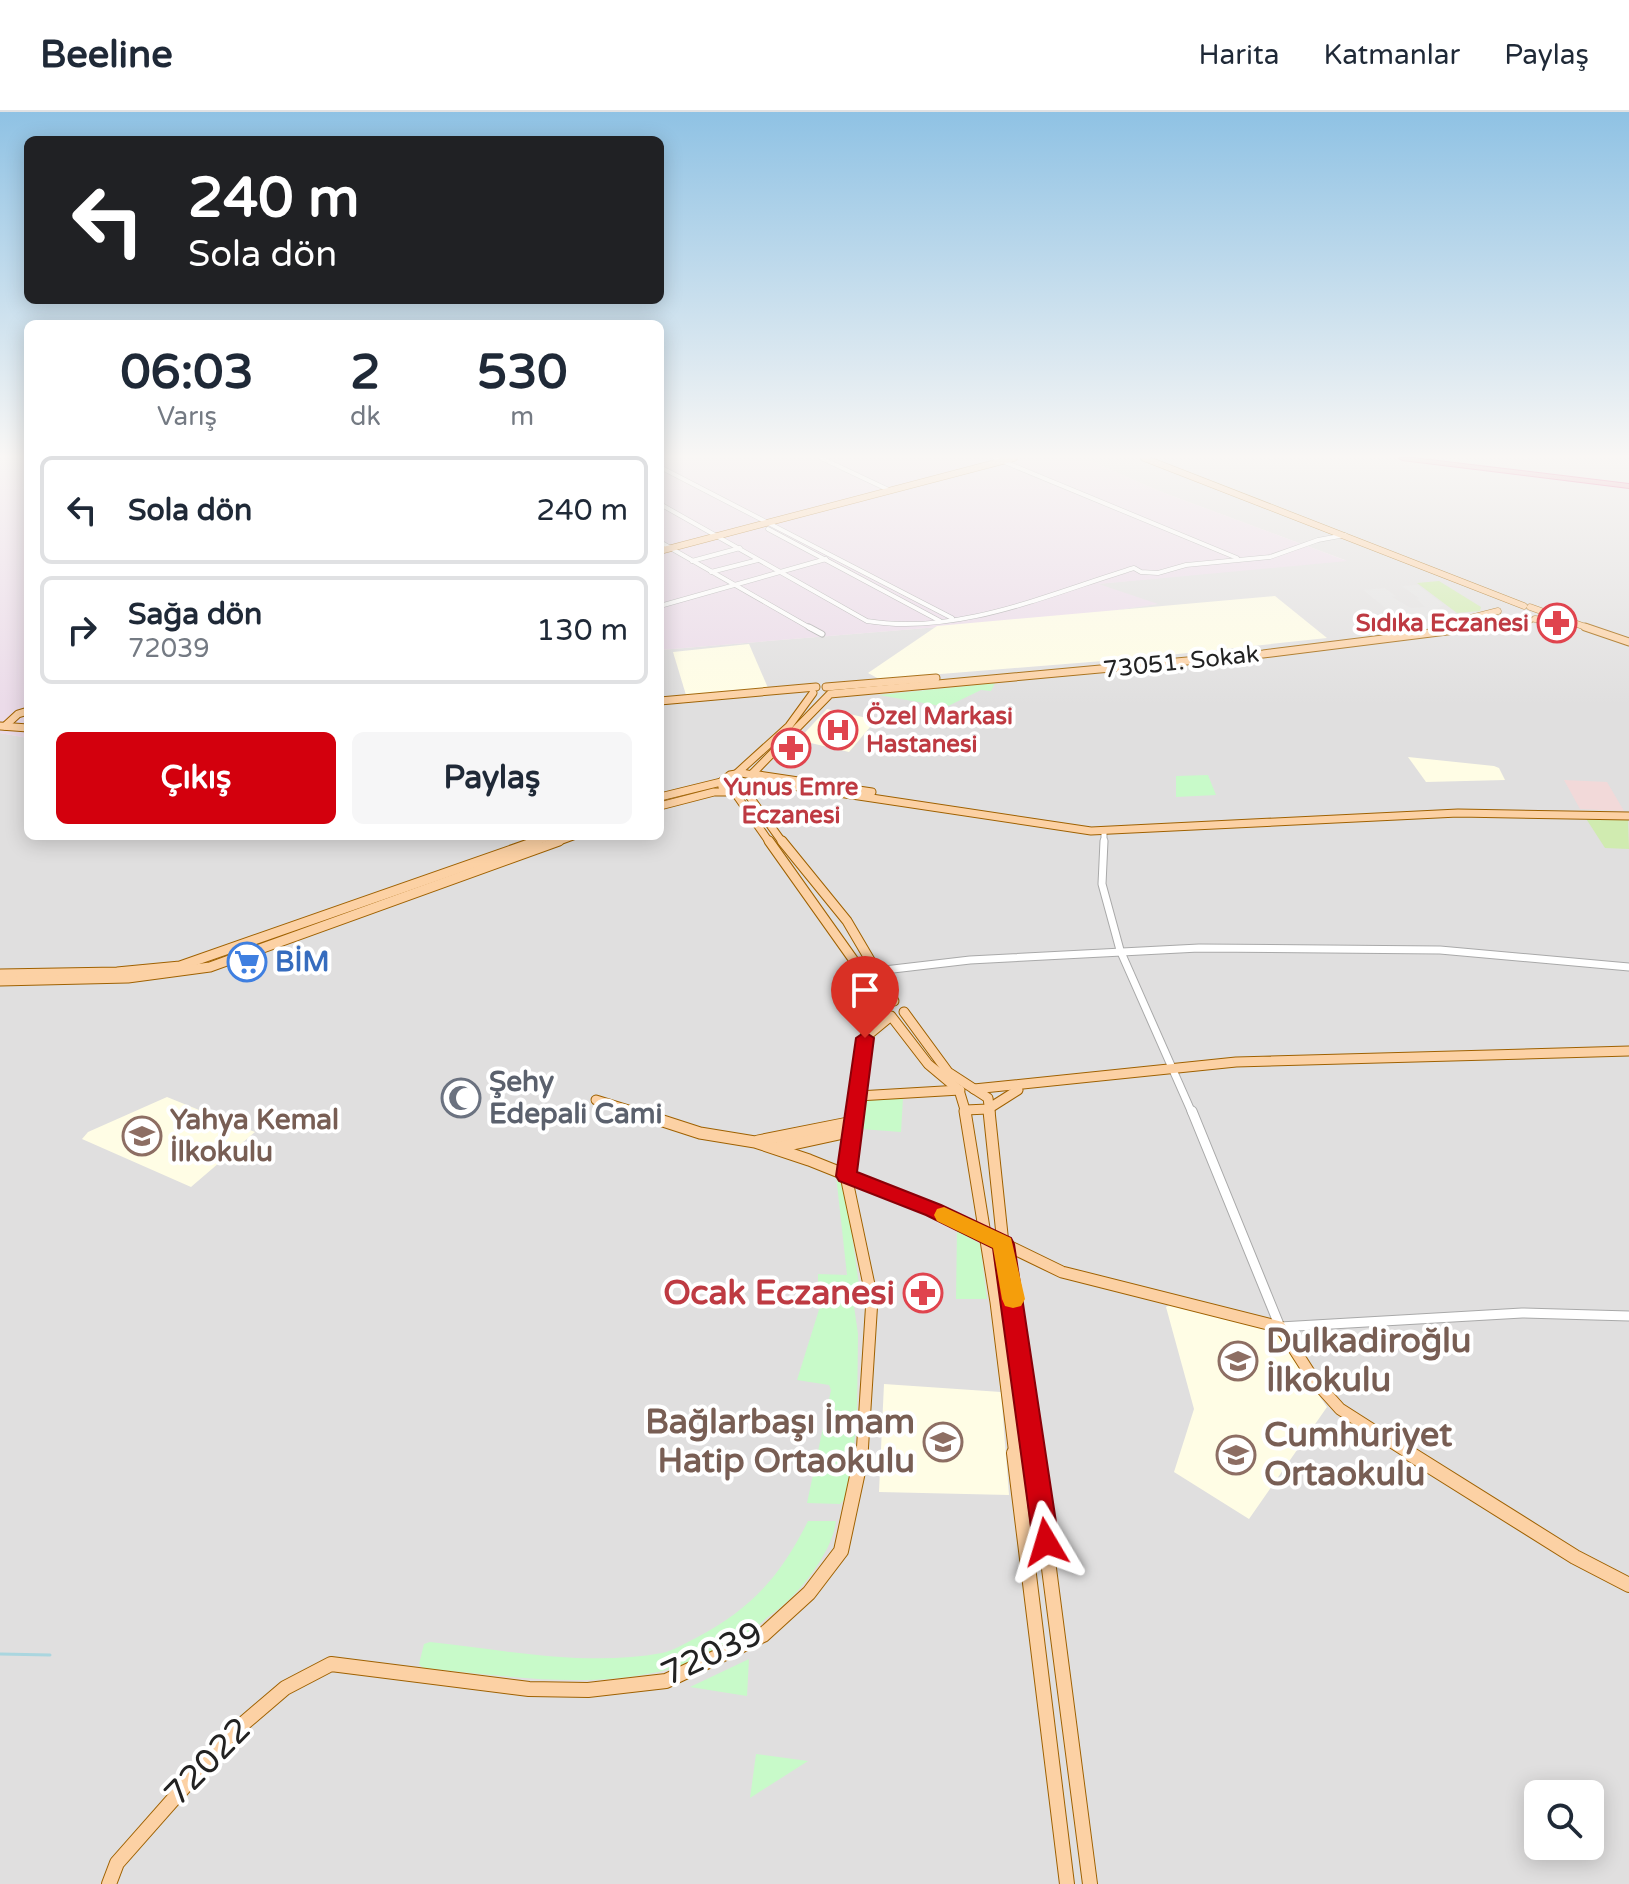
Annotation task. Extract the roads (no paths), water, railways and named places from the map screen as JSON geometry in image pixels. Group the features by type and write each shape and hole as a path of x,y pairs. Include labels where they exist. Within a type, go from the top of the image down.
{"main road":[{"path":"664,547 684,541"},
{"path":"664,547 694,541"},
{"path":"1344,541 1482,591 1511,618 1565,622 1629,644"},
{"path":"1360,541 1629,644"},
{"path":"664,702 828,690 1319,642 1468,621 1499,609 1527,606 1540,615 1533,620"},
{"name":"73051. Sokak","path":"828,690 853,692 1263,654 1533,620"},
{"path":"664,702 814,690"},
{"path":"664,796 721,782 736,774 789,726 814,690"},
{"path":"822,704 828,690"},
{"path":"752,774 822,704 833,697 853,692"},
{"path":"791,693 807,697 807,702"},
{"path":"2,728 24,712"},
{"path":"2,728 24,731"},
{"path":"736,774 813,781 1104,830"},
{"path":"752,774 762,782 759,788"},
{"path":"721,782 722,787 732,792 928,1064 959,1090 987,1234 1067,1884"},
{"path":"664,805 714,792 747,793 759,788 792,786 1043,824 1104,830 1458,813 1629,816"},
{"path":"747,793 762,817 847,921 876,971 887,1007"},
{"path":"0,974 142,970 201,960 540,840"},
{"path":"0,981 128,978 210,967 562,840"},
{"path":"887,1007 904,1005 904,1012 936,1059 988,1098 1003,1244 1034,1447 1090,1884"},
{"name":"72039","path":"331,1664 529,1689 588,1690 666,1681 763,1635 809,1593 841,1551 861,1466 872,1299 846,1176 869,1021 887,1007"},
{"path":"858,1096 1033,1085 1173,1066 1336,1058 1483,1057 1629,1051"},
{"path":"965,1110 988,1109 1009,1094 1033,1085"},
{"path":"596,1100 700,1133 775,1148 987,1234 1062,1272 1280,1327 1314,1380 1340,1409 1575,1557 1629,1585"},
{"path":"755,1142 853,1127"},
{"path":"775,1148 853,1127"},
{"name":"72022","path":"109,1884 117,1863 230,1735 285,1688 331,1664"}],"street":[{"path":"726,541 871,622 891,625 968,618 1134,568 1158,573 1186,565 1270,557 1316,541"},
{"path":"793,541 940,621"},
{"path":"797,541 953,619"},
{"path":"1198,541 1241,559"},
{"path":"1207,541 1250,558"},
{"path":"664,547 822,634"},
{"path":"692,561 740,548"},
{"path":"664,605 826,559"},
{"path":"711,572 758,560"},
{"path":"1104,830 1102,884 1120,950 1173,1066 1280,1327 1522,1313 1629,1316"},
{"path":"876,971 970,960 1120,950 1440,950 1629,967"}],"waterway":[{"path":"0,1654 50,1655"}],"place":[{"name":"Sıdıka Eczanesi","path":"1557,623"},
{"name":"Özel Markasi Hastanesi","path":"838,730"},
{"name":"Yunus Emre Eczanesi","path":"791,748"},
{"name":"BİM","path":"247,962"},
{"name":"Şehy Edepali Cami","path":"461,1098"},
{"name":"Yahya Kemal İlkokulu","path":"142,1136"},
{"name":"Ocak Eczanesi","path":"923,1293"},
{"name":"Dulkadiroğlu İlkokulu","path":"1238,1361"},
{"name":"Bağlarbaşı İmam Hatip Ortaokulu","path":"943,1442"},
{"name":"Cumhuriyet Ortaokulu","path":"1236,1455"}]}
